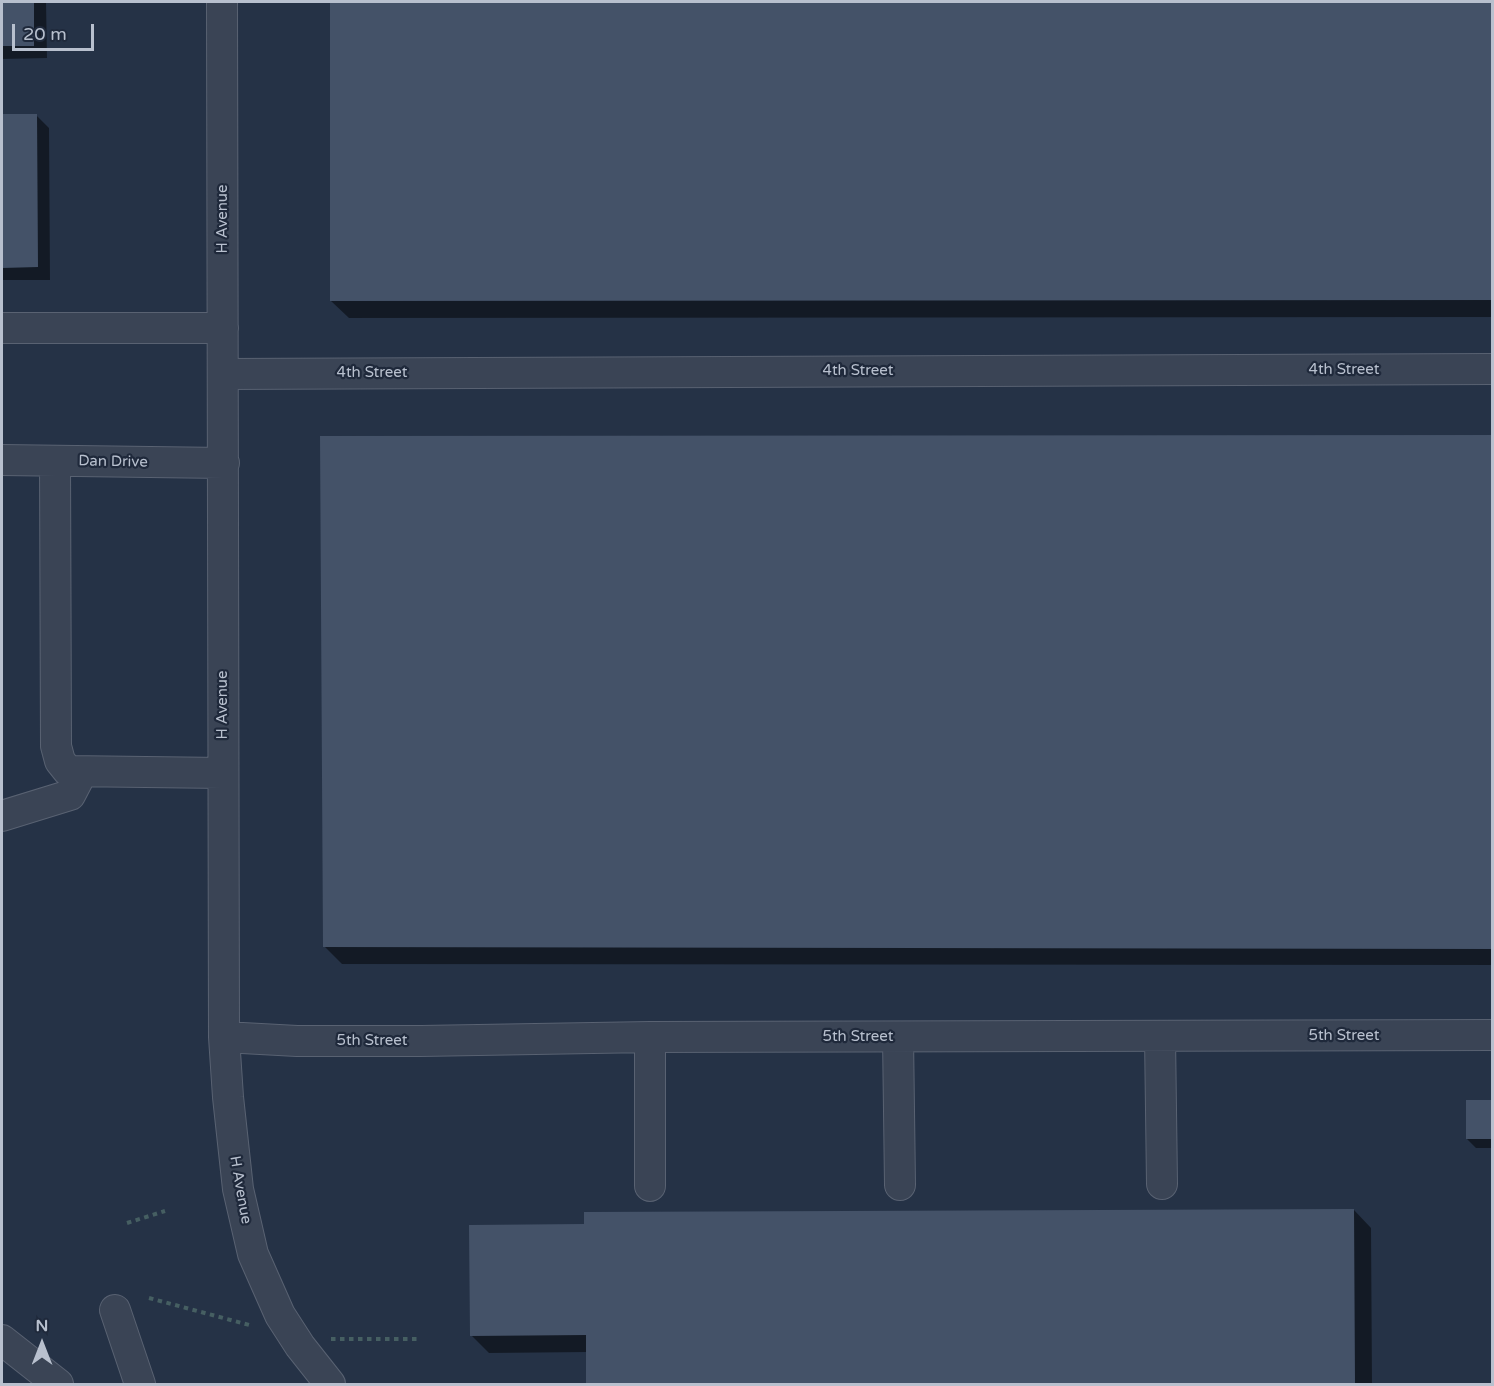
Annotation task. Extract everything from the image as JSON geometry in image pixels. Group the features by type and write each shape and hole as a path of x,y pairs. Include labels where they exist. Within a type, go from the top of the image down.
{"lane":[{"name":"H Avenue","path":"222,2 224,1037 235,1171 253,1254 280,1315 300,1346 330,1384"},
{"path":"2,328 223,328"},
{"name":"4th Street","path":"223,374 1492,369"},
{"name":"Dan Drive","path":"2,460 224,463"},
{"path":"55,461 56,746 60,761 68,771 223,773"},
{"path":"2,816 70,795 82,772"},
{"name":"5th Street","path":"224,1037 297,1041 421,1041 650,1037 1492,1035"},
{"path":"1160,1036 1162,1184"},
{"path":"650,1037 650,1186"},
{"path":"898,1037 900,1185"},
{"path":"115,1310 140,1384"},
{"path":"2,1340 58,1384"}],"path":[{"path":"127,1223 165,1211"}],"building":[{"path":"2,2 34,2 34,46 2,46"},
{"path":"330,2 1492,2 1492,300 330,301"},
{"path":"2,114 37,114 38,267 2,268"},
{"path":"1492,435 1492,949 323,947 320,436"},
{"path":"1466,1100 1492,1100 1492,1139 1466,1139"},
{"path":"1354,1209 1355,1384 586,1384 586,1335 470,1336 469,1225 584,1224 584,1212"}]}
